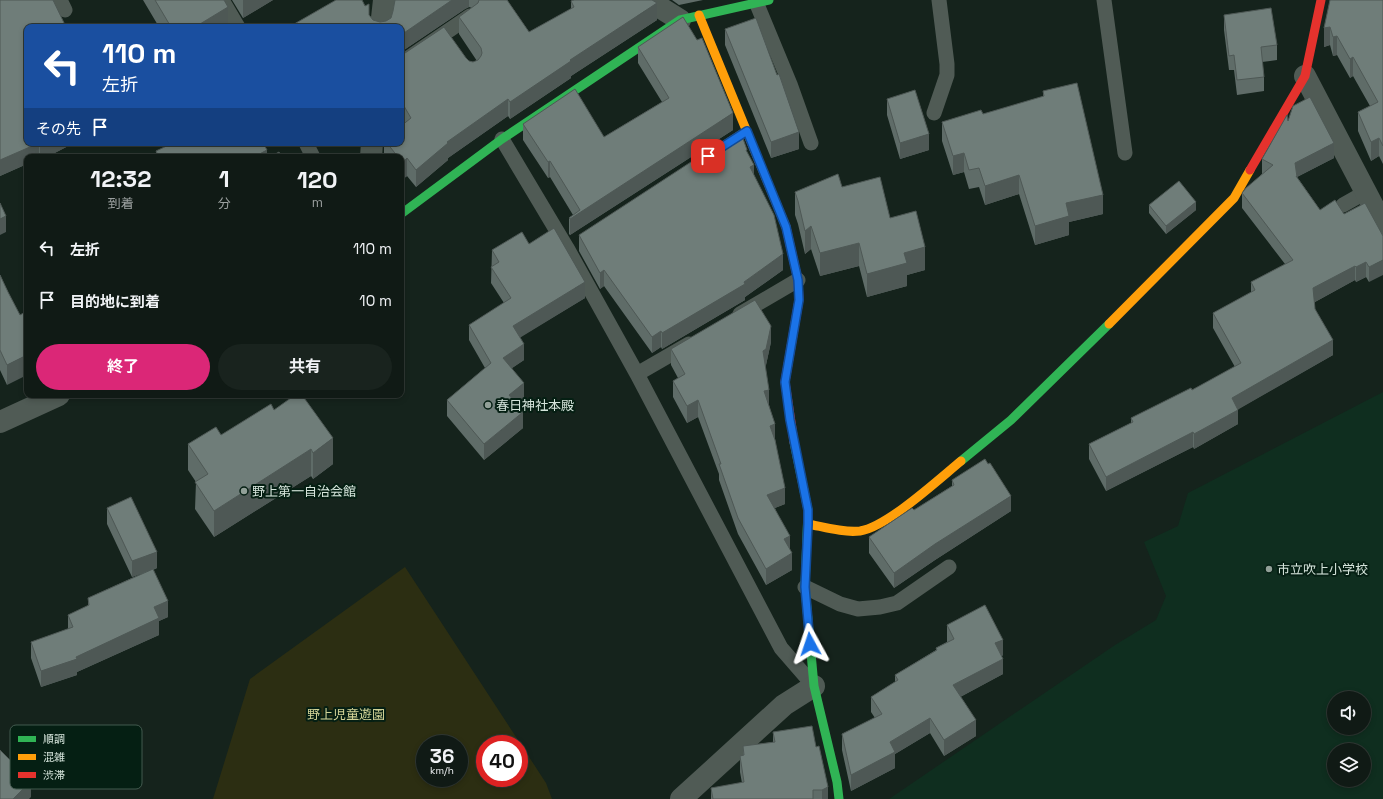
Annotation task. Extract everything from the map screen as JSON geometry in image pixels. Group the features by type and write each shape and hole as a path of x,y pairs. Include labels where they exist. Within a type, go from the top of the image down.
{"street":[{"path":"381,24 384,0"},
{"path":"648,0 689,18 747,131 786,227 798,280 799,300 785,382 790,420 808,510 805,587 814,686 836,775 840,799"},
{"path":"808,524 846,531 861,531 881,523 910,503 1011,420 1139,295 1234,198 1265,143 1306,76 1321,0"},
{"path":"404,212 502,139 689,18 762,1"},
{"path":"1306,76 1383,225"},
{"path":"2,414 50,398"},
{"path":"681,799 784,705 814,686"}],"lane":[{"path":"222,0 236,24"},
{"path":"934,113 947,75 939,0"},
{"path":"1104,0 1125,153"},
{"path":"762,1 811,143"},
{"path":"404,61 470,16"},
{"path":"447,32 456,44"},
{"path":"734,139 747,131"},
{"path":"502,139 567,248 637,374 781,648 814,686"},
{"path":"1343,205 1366,192"},
{"path":"567,248 580,239"},
{"path":"731,319 798,280"},
{"path":"637,374 704,335"},
{"path":"805,587 840,604 858,609 880,608 896,603 949,567"}],"shaded area":[{"name":"市立吹上小学校","path":"1383,392 1383,799 889,799 1115,645 1156,620 1166,596 1144,542 1178,526 1188,493"}],"green space":[{"name":"野上児童遊園","path":"405,567 515,735 476,735 476,787 528,787 528,755 546,783 552,799 213,799 250,679"}],"building":[{"path":"0,0 53,0 65,24 24,24 24,146 32,146 0,160"},
{"path":"155,0 224,0 228,7 200,24 169,24"},
{"path":"336,0 362,0 365,6 369,4 369,15 373,20 380,22 391,18 395,0 452,0 404,33 404,24 294,24"},
{"path":"479,0 507,0 529,32 574,7 571,1 574,0 652,0 657,3 570,60 571,61 510,102 508,99 447,142 448,143 416,170 407,158 404,161 404,154 396,154 389,146 404,146 404,124 411,118 404,106 404,54 444,27 469,61 473,62 478,60 482,53 481,48 459,17 478,3"},
{"path":"1330,0 1383,0 1383,146 1379,138 1371,142 1358,112 1378,102 1353,57 1350,59 1337,36 1333,37 1330,27 1324,28"},
{"path":"1271,8 1277,45 1261,47 1264,77 1237,80 1234,55 1229,56 1224,15"},
{"path":"683,17 697,40 702,38 733,113 570,219 569,218 580,210 550,161 548,162 523,124 575,89 604,137 669,98 638,47"},
{"path":"756,18 777,75 779,74 799,132 771,142 725,29"},
{"path":"1077,83 1103,195 1066,203 1069,216 1035,226 1019,175 985,186 979,168 969,170 964,153 953,156 942,122 981,110 983,114 1044,96 1043,91"},
{"path":"915,90 929,134 900,143 887,99"},
{"path":"1310,97 1334,143 1295,163 1297,177 1296,176 1320,210 1335,200 1344,214 1365,203 1383,236 1383,260 1369,267 1366,262 1356,267 1355,266 1313,288 1315,309 1333,340 1232,398 1238,410 1194,434 1193,432 1106,477 1089,444 1133,422 1131,418 1191,388 1192,390 1241,363 1213,313 1255,290 1251,282 1293,260 1242,193 1273,165 1262,159 1287,115 1288,121 1293,106"},
{"path":"740,130 746,150 754,165 750,167 774,215 783,254 744,282 745,284 662,333 661,331 652,337 604,270 600,273 579,235"},
{"path":"167,146 265,146 267,150 260,154 158,154 156,151"},
{"path":"838,174 842,187 880,177 890,218 916,211 925,247 904,253 907,263 867,274 859,243 820,253 811,226 805,231 795,192"},
{"path":"1179,181 1196,202 1166,226 1149,205"},
{"path":"0,203 6,216 0,219"},
{"path":"554,228 585,282 513,326 524,344 503,358 524,383 509,395 523,412 484,444 447,400 491,363 469,325 511,298 491,267 499,262 492,250 522,232 529,244"},
{"path":"0,275 20,315 24,313 24,356 7,365 0,350"},
{"path":"755,300 771,326 766,349 763,351 769,390 764,391 775,424 770,426 775,440 785,488 767,495 790,536 784,539 792,553 766,569 738,518 719,464 721,464 698,400 687,406 673,381 685,374 671,349"},
{"path":"291,398 304,398 333,438 313,453 311,449 214,511 195,482 208,474 188,444 216,427 221,435 271,404 274,410"},
{"path":"985,459 988,464 990,463 1011,496 935,544 894,573 869,537 912,508 914,510 954,485 952,480"},
{"path":"131,497 157,552 132,561 107,508"},
{"path":"153,569 168,601 154,607 159,618 76,657 77,659 41,671 31,642 73,627 68,615 89,605 88,598"},
{"path":"985,605 1003,640 995,643 1003,659 953,685 976,720 944,740 930,718 890,742 895,752 851,775 842,734 882,714 871,697 898,680 895,675 937,650 936,648 954,639 947,625"},
{"path":"812,726 816,747 819,746 828,787 822,790 813,790 813,799 713,799 711,788 744,782 740,756 744,755 743,746 775,742 773,732"},
{"path":"0,750 10,760 10,789 23,789 13,799 0,799"}],"traffic: fast":[{"path":"404,212 502,139 680,20 769,0"},
{"path":"961,461 1011,420 1109,324"},
{"path":"794,442 808,510 805,587 814,686 837,782 839,799"}],"traffic: slow":[{"path":"699,15 786,227"},
{"path":"1109,324 1234,198 1250,170"},
{"path":"808,524 847,531 860,531 871,528 898,512 961,461"}],"traffic: jam":[{"path":"1250,170 1305,76 1321,0"},
{"path":"786,227 798,280 799,300 785,382 794,442"}],"place":[{"name":"春日神社本殿","path":"488,405"},
{"name":"野上第一自治会館","path":"244,491"},
{"name":"市立吹上小学校","path":"1269,569"}],"route":[{"path":"708,156 747,131 786,227 798,280 799,300 785,382 790,420 808,510 805,587 810,644"}]}
